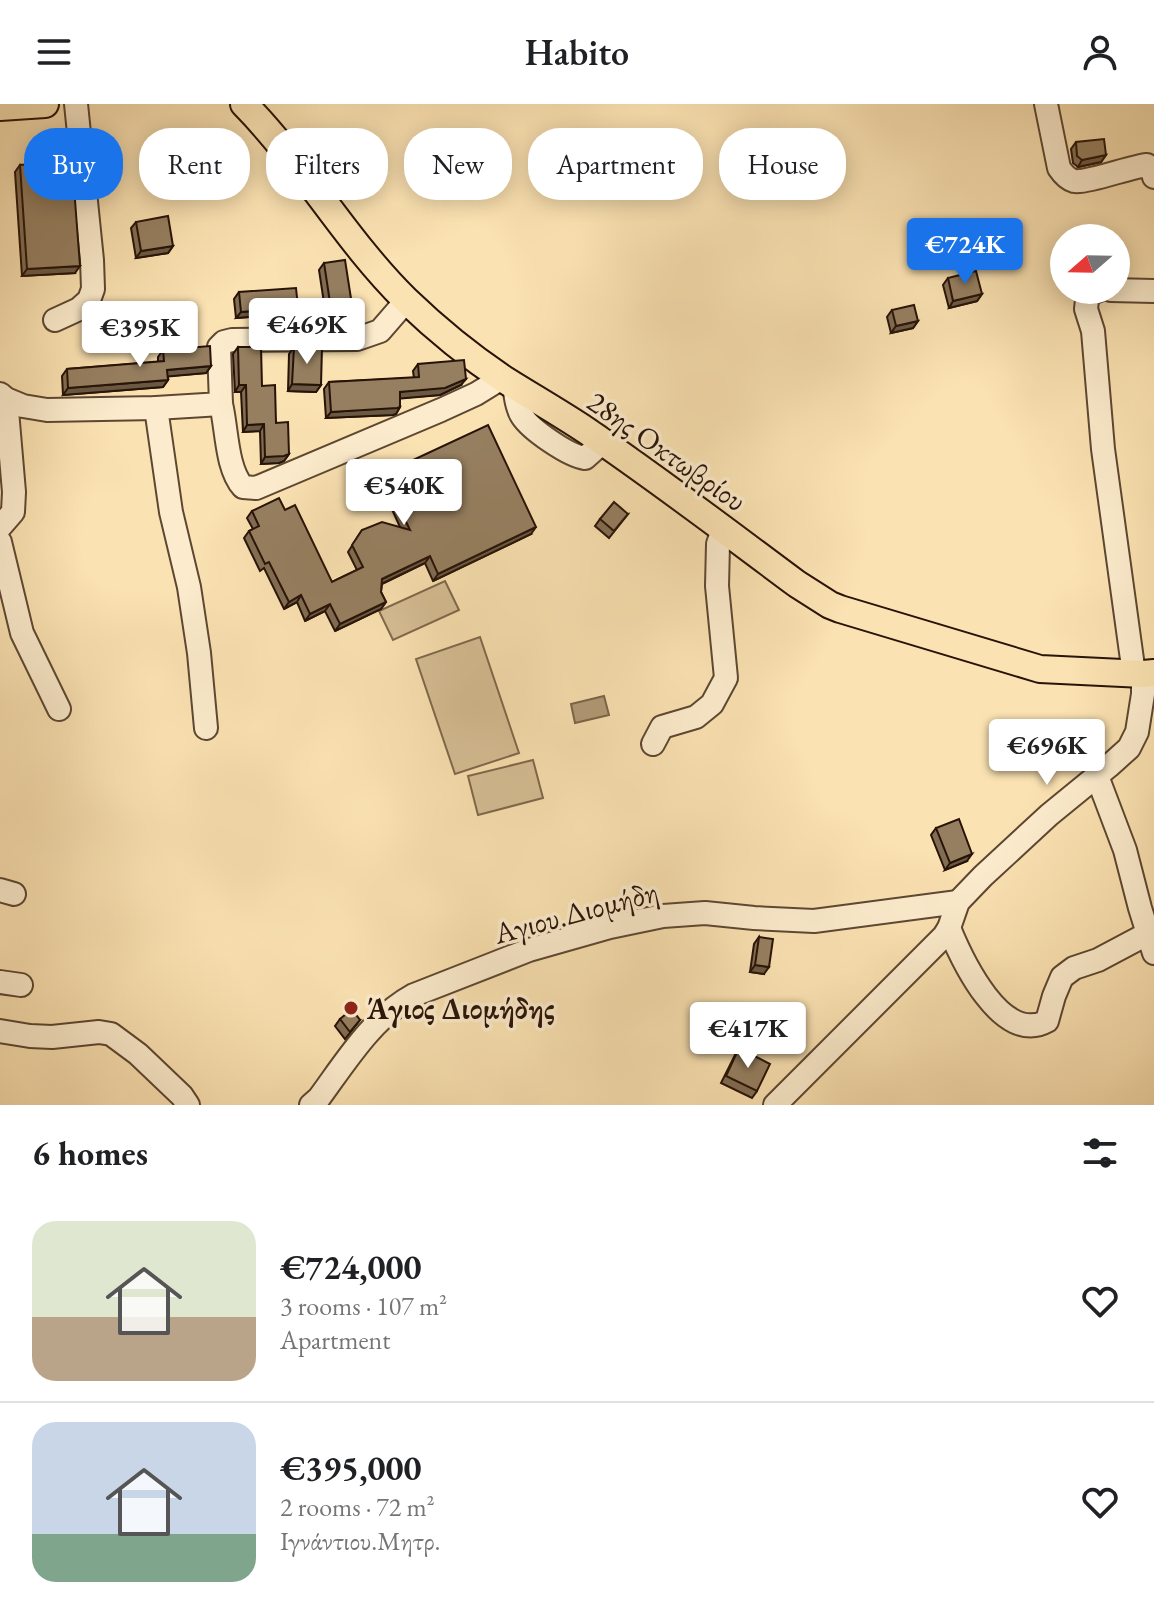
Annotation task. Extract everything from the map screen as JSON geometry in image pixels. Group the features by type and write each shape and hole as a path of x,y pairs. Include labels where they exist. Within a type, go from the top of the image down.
{"main road":[{"path":"0,107 45,104"},
{"name":"28ης Οκτωβρίου","path":"244,104 271,134 351,239 406,301 508,382 603,442 830,605 1040,669 1144,674"}],"street":[{"path":"55,320 79,309 89,300 93,289 76,104"},
{"path":"1046,104 1062,174 1076,181 1087,180 1147,165 1154,177"},
{"path":"1130,290 1154,291"},
{"path":"406,301 380,331 357,339 232,340 219,347 221,404 234,474 243,487 256,488 508,382"},
{"path":"775,1105 944,936 958,902 983,876 1049,815 1124,753 1133,741 1144,674 1103,449 1093,331 1087,304"},
{"path":"3,396 23,406 47,410 221,404"},
{"path":"0,527 13,512 14,492 3,396"},
{"path":"156,408 171,512 189,587 206,728"},
{"path":"653,744 662,727 696,717 712,704 726,678 717,586 718,544 723,529"},
{"path":"0,542 22,633 59,709"},
{"path":"949,928 975,979 1003,1015 1022,1026 1032,1027 1047,1021 1058,983 1069,971 1151,944 1125,850 1097,776"},
{"name":"Αγιου.Διομήδη","path":"311,1105 372,1027 399,1003 529,950 663,916 705,913 814,921 958,902"},
{"path":"0,1031 52,1037 99,1032 111,1034 138,1054 188,1105"}],"shaded area":[{"path":"445,581 459,610 393,640 379,611"},
{"path":"480,637 519,753 455,774 416,659"},
{"path":"604,696 609,715 575,723 571,704"},
{"path":"533,760 543,798 478,815 468,776"}],"building":[{"path":"1104,139 1106,155 1082,160 1077,156 1076,142"},
{"path":"20,165 24,165 24,200 75,200 80,266 27,269"},
{"path":"168,216 173,246 141,251 136,222"},
{"path":"345,260 352,305 331,309 324,263"},
{"path":"976,271 982,294 953,301 948,278"},
{"path":"296,288 298,307 241,312 239,292"},
{"path":"914,305 918,321 896,326 892,310"},
{"path":"210,346 211,366 167,370 168,380 68,388 67,369 164,361 163,350"},
{"path":"238,347 261,347 262,386 275,385 276,423 288,422 289,454 265,457 264,424 247,425 246,385 239,385"},
{"path":"294,347 322,347 321,385 292,384"},
{"path":"464,360 466,379 445,388 400,392 400,407 331,412 329,382 419,377 418,364"},
{"path":"488,425 536,527 438,574 430,556 382,579 381,592 386,602 340,624 330,604 310,614 301,595 289,602 249,531 259,526 252,511 279,498 285,510 295,505 332,582 363,567 352,545 362,530 382,522 410,530 383,474"},
{"path":"614,502 628,514 614,531 600,519"},
{"path":"959,819 972,854 950,863 936,828"},
{"path":"759,937 773,939 769,967 755,965"},
{"path":"352,1009 360,1020 350,1032 340,1019"},
{"path":"739,1048 770,1064 757,1091 726,1076"}],"place":[{"name":"Άγιος Διομήδης","path":"351,1008"}]}
